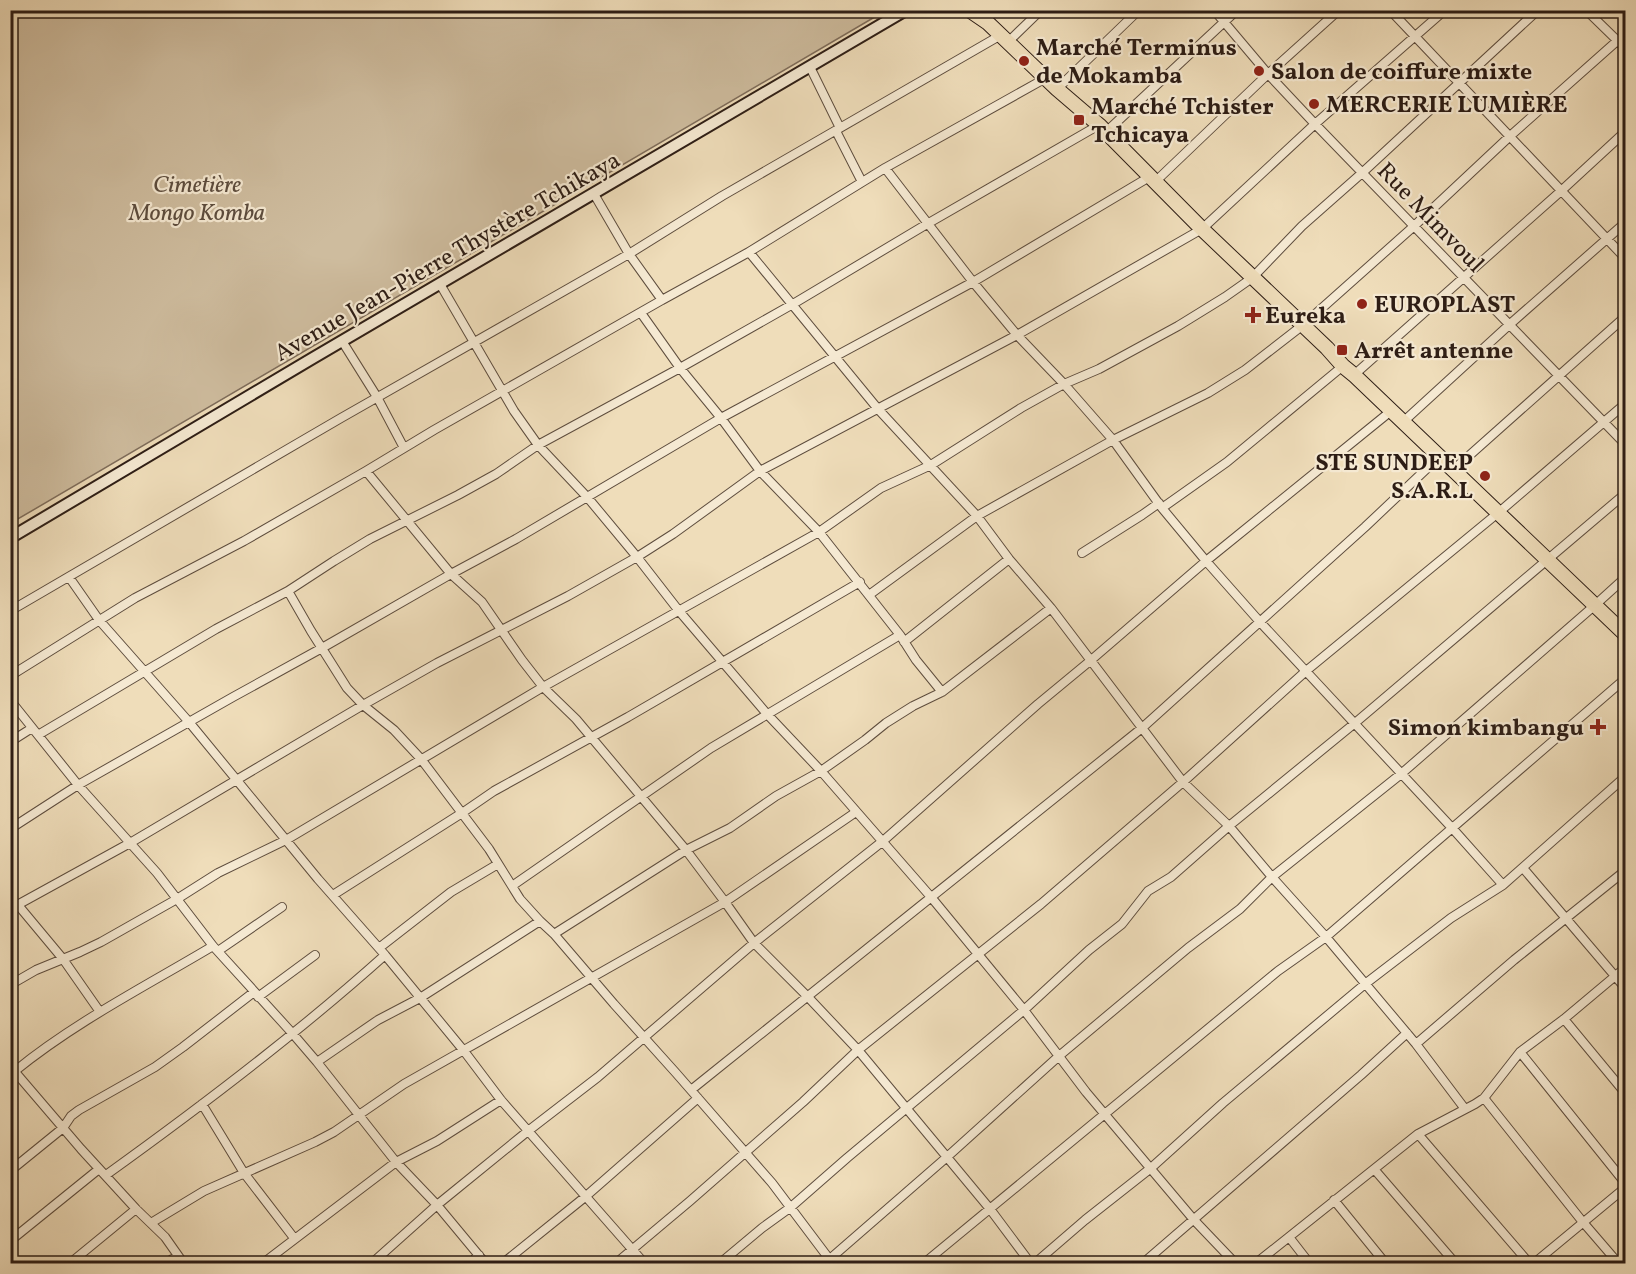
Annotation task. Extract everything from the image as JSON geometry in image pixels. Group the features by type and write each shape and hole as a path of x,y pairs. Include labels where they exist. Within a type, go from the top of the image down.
{"highway":[{"path":"969,10 987,23 1057,89 1103,128 1252,278 1328,348 1343,366 1626,635"},
{"path":"979,10 987,23"}],"street":[{"path":"10,611 474,341 630,254 722,196 838,129 1004,39 1041,10"},
{"path":"1057,89 1139,10"},
{"name":"Rue Mimvoul","path":"1214,10 1315,124 1626,445"},
{"path":"10,742 35,732 145,672 216,629 288,591 334,561 496,474 538,445 793,304 927,224 1103,128 1237,10"},
{"path":"10,829 78,786 451,573 588,498 721,418 973,282 1154,179 1339,10"},
{"path":"1390,10 1626,259"},
{"path":"100,1012 63,959 14,907 130,843 363,705 501,629 568,596 637,556 674,534 760,471 1017,335 1202,229 1315,124 1445,10"},
{"path":"10,985 36,970 101,942 218,873 286,840 543,687 819,532 881,488 931,465 1021,408 1064,384 1099,369 1178,326 1225,297 1252,278 1302,226 1460,84 1538,10"},
{"path":"1586,10 1626,49"},
{"name":"Avenue Jean-Pierre Thystère Tchikaya","path":"10,538 907,11"},
{"path":"869,595 977,516 1113,440 1208,393 1245,370 1303,325 1617,41"},
{"path":"810,67 862,182"},
{"path":"10,676 135,598 244,542 502,390 749,252 885,168 1046,78"},
{"path":"1354,375 1626,131"},
{"path":"885,168 1017,335 1113,440 1161,506 1206,561 1503,885"},
{"path":"594,194 630,254 662,300"},
{"path":"1403,422 1626,222"},
{"path":"749,252 878,409 977,516 1051,608 1183,782 1229,826 1326,937 1416,1044 1465,1109"},
{"path":"440,284 514,411 538,445 588,498 679,611 767,714 821,771 931,897 1024,1010 1104,1113 1194,1220 1236,1263"},
{"path":"641,313 680,368 760,471 819,532 860,582 942,692"},
{"path":"1453,470 1626,316"},
{"path":"342,341 377,397 404,448"},
{"path":"1082,553 1161,506 1227,462 1343,366"},
{"path":"615,1263 745,1153 858,1050 1041,904 1183,782 1306,671 1498,513 1626,403"},
{"path":"371,1263 528,1131 598,1077 754,943 883,841 1029,711 1206,561 1391,411"},
{"path":"691,1090 1142,728 1365,527 1439,457"},
{"path":"366,471 451,573 482,602 543,687 591,736 686,850 754,943 858,1050 1033,1263 1151,1168 1223,1103 1365,984 1451,918 1503,885 1626,776"},
{"path":"719,1263 791,1207 1024,1010 1089,950 1122,924 1148,891 1171,877 1626,493"},
{"path":"512,886 711,748 902,638 1010,559"},
{"path":"69,577 99,620 189,722 286,840 386,955 501,1100 645,1263"},
{"path":"288,591 310,632 347,688 363,705 394,730 421,759 462,813 520,899 554,934 791,1207 829,1262 1059,1056 1188,948 1240,909 1272,877 1401,774 1626,577"},
{"path":"333,895 494,791 628,717 860,582"},
{"path":"554,934 686,850 730,828 777,796 821,771 913,706 942,692 1051,608"},
{"path":"923,1263 1278,971 1326,937 1626,678"},
{"path":"10,700 78,786 130,843 216,949 318,1062 396,1162 486,1263"},
{"path":"151,1223 196,1195 334,1132 404,1084 725,902 856,812"},
{"path":"379,948 451,892 498,864"},
{"path":"1523,868 1626,989"},
{"path":"1416,1044 1514,960 1626,870"},
{"path":"184,1263 165,1237 136,1209 12,1072 100,1012 216,949 282,907"},
{"path":"318,1062 378,1020 420,998 540,921"},
{"path":"106,1175 249,1069 386,955"},
{"path":"10,1172 63,1128 71,1116 79,1110 155,1067 256,994 315,956"},
{"path":"1255,1263 1418,1134 1484,1098 1520,1052 1626,967"},
{"path":"1564,1018 1626,1094"},
{"path":"1142,1263 1407,1033"},
{"path":"1418,1134 1531,1263 1626,1185 1520,1052"},
{"path":"502,1263 585,1197 698,1098"},
{"path":"1484,1098 1582,1221 1619,1263"},
{"path":"262,1263 396,1162 437,1141 501,1100"},
{"path":"202,1104 244,1173 294,1238"},
{"path":"10,1241 99,1169"},
{"path":"1374,1169 1456,1263"},
{"path":"1334,1200 1386,1263"},
{"path":"69,1263 136,1209"},
{"path":"1289,1237 1311,1263"},
{"path":"469,1263 479,1255"},
{"path":"165,1263 177,1256"}],"green space":[{"name":"Cimetière Mongo Komba","path":"11,10 885,10 885,11 11,523"}],"place":[{"name":"Marché Terminus de Mokamba","path":"1024,61"},
{"name":"Salon de coiffure mixte","path":"1259,71"},
{"name":"MERCERIE LUMIÈRE","path":"1314,104"},
{"name":"Marché Tchister Tchicaya","path":"1079,120"},
{"name":"EUROPLAST","path":"1362,304"},
{"name":"Eureka","path":"1253,315"},
{"name":"Arrêt antenne","path":"1342,350"},
{"name":"STE SUNDEEP S.A.R.L","path":"1485,476"},
{"name":"Simon kimbangu","path":"1598,727"}]}
